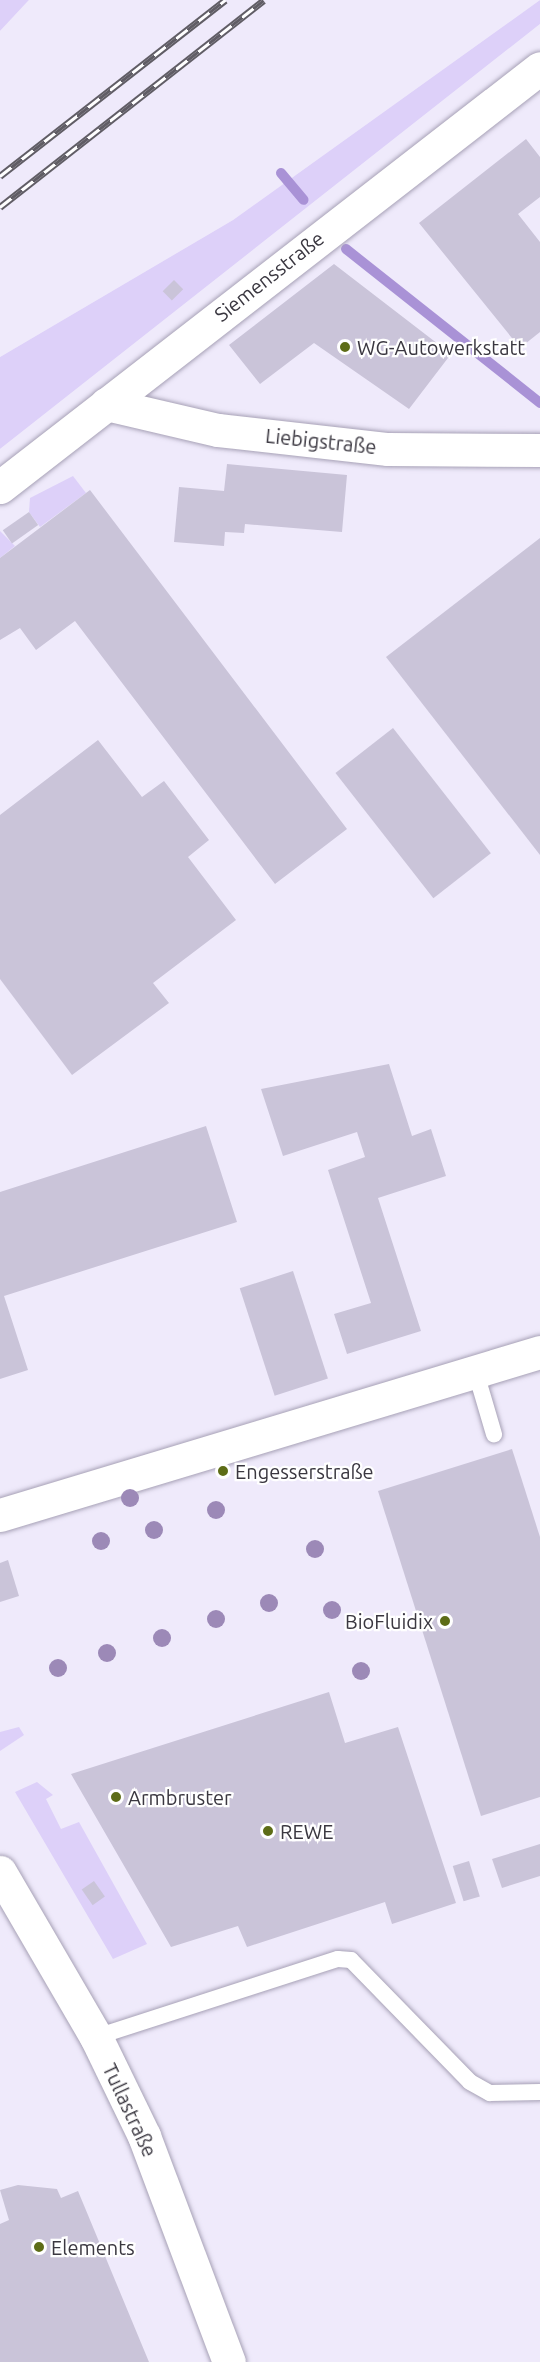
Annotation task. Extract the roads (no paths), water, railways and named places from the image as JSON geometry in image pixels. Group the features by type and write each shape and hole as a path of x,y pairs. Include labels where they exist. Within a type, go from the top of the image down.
{"street":[{"name":"Siemensstraße","path":"0,487 540,68"},
{"name":"Liebigstraße","path":"106,404 218,430 366,446 540,450"},
{"path":"0,1515 540,1352"},
{"name":"Tullastraße","path":"0,1872 96,2037 144,2136 229,2362"}],"lane":[{"path":"476,1373 494,1434"},
{"path":"96,2037 327,1963 351,1960 470,2082 490,2093 540,2092"}],"waterway":[{"path":"281,173 304,200"},
{"path":"346,249 540,403"}],"railway":[{"path":"0,176 225,0"},
{"path":"0,207 264,0"}],"place":[{"name":"WG-Autowerkstatt","path":"345,347"},
{"name":"Engesserstraße","path":"223,1471"},
{"name":"BioFluidix","path":"445,1621"},
{"name":"Armbruster","path":"116,1797"},
{"name":"REWE","path":"268,1831"},
{"name":"Elements","path":"39,2247"}]}
